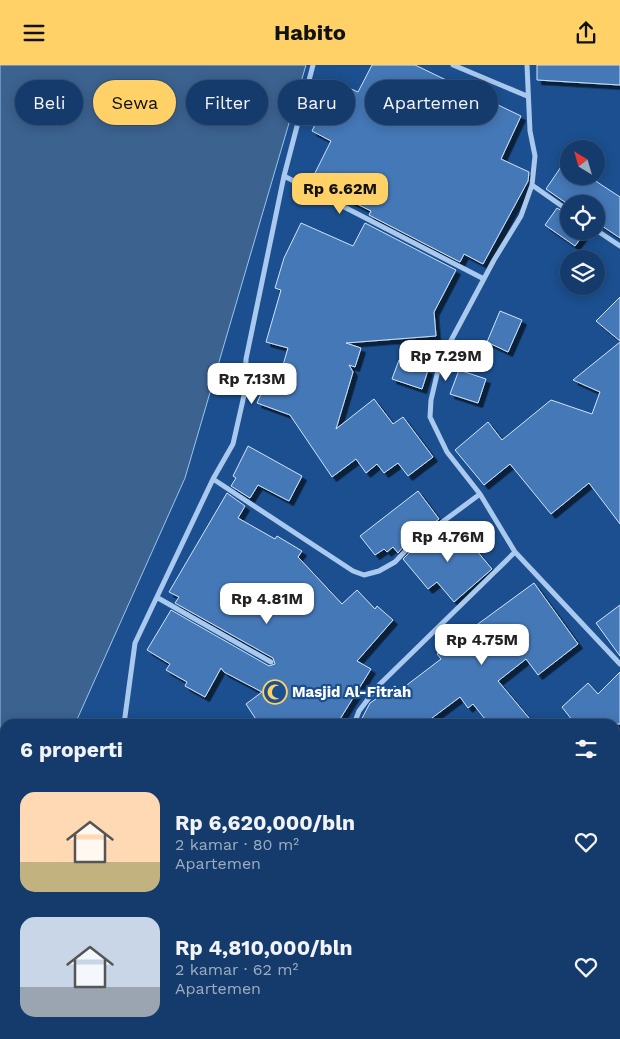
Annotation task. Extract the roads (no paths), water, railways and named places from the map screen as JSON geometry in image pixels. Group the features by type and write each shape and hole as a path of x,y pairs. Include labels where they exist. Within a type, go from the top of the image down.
{"street":[{"path":"125,719 135,643 212,479 233,444 245,391 246,359 284,176 314,65"},
{"path":"453,65 527,96"},
{"path":"527,65 530,131 535,156 532,185 521,216 484,279 439,366 431,400 430,417 447,452 480,494 516,552 620,664"},
{"path":"284,176 484,279"},
{"path":"532,185 560,205"},
{"path":"605,236 620,246"},
{"path":"212,479 353,571 364,575 379,571 395,562 410,546 480,494"},
{"path":"356,719 359,711 378,686 516,552"},
{"path":"158,597 271,662"}],"water":[{"path":"0,65 306,65 302,80 278,80 278,125 288,125 185,478 77,719 0,719"}],"place":[{"name":"Masjid Al-Fitrah","path":"275,692"}]}
